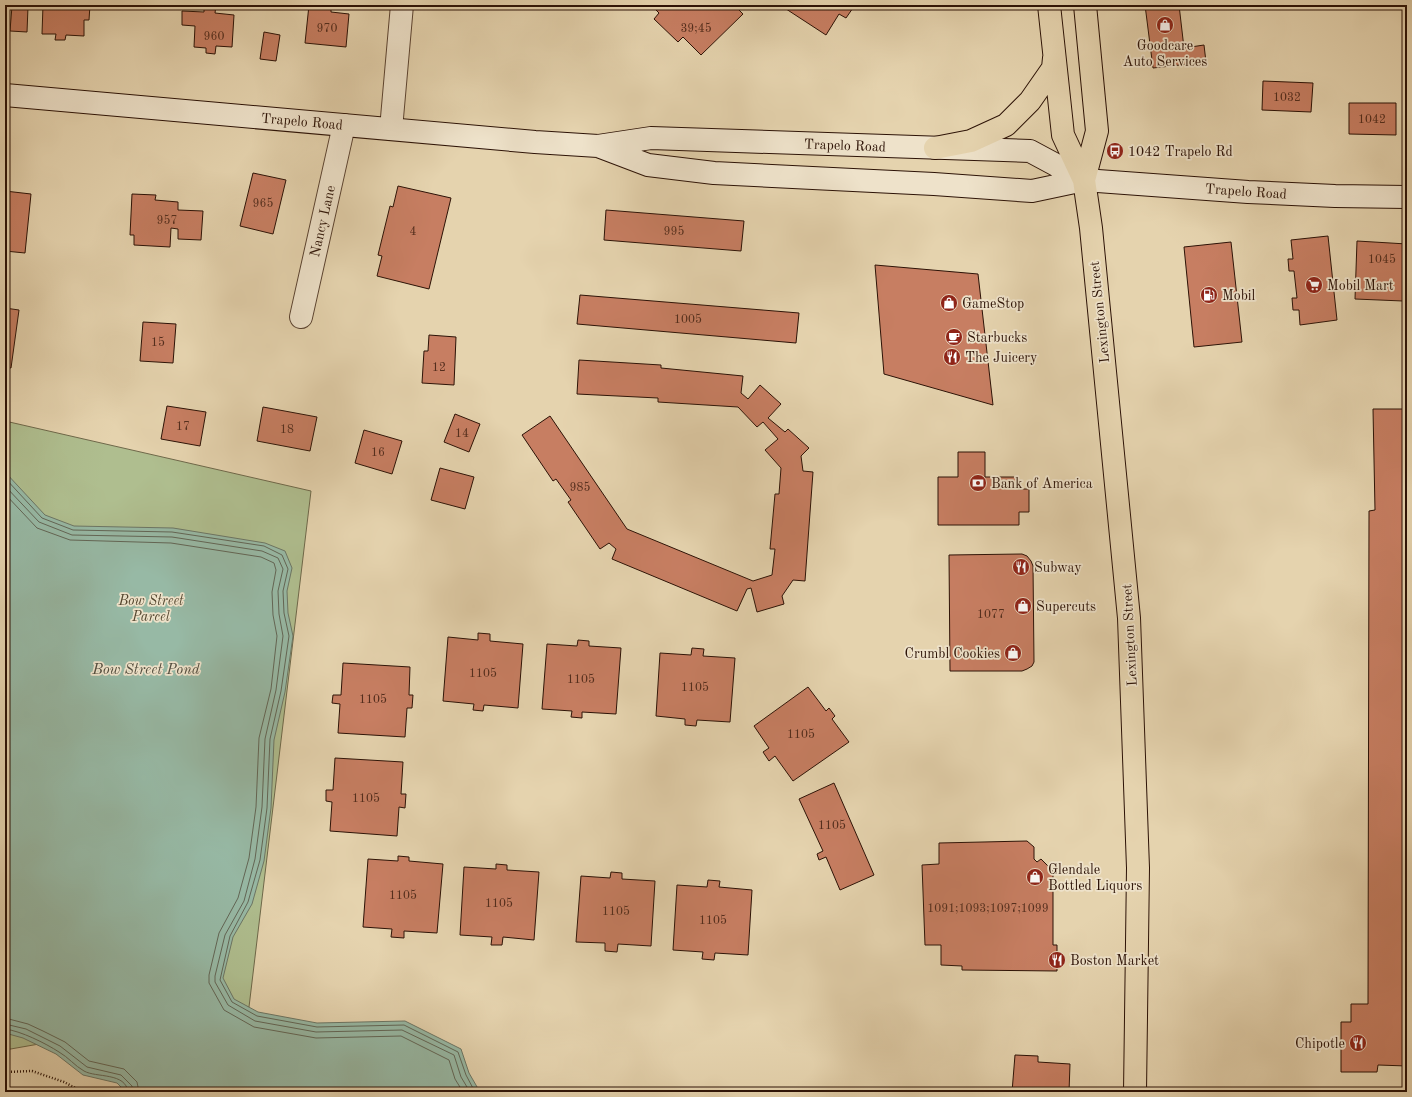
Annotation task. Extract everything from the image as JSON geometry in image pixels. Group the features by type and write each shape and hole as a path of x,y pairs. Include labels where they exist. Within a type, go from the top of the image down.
{"main road":[{"path":"391,129 402,5"},
{"name":"Lexington Street","path":"1049,5 1063,134 1084,180 1091,228 1129,618 1138,868 1136,1092"},
{"name":"Lexington Street","path":"1084,180 1097,131 1085,5"},
{"path":"935,148 971,141 1006,125 1030,101 1053,68 1054,56"},
{"name":"Trapelo Road","path":"5,95 534,142 598,146 651,138 1030,151 1084,180"},
{"name":"Nancy Lane","path":"301,317 344,125"},
{"name":"Trapelo Road","path":"598,146 648,166 714,173 934,184 1032,191 1084,180 1248,192 1335,196 1407,197"}],"path":[{"path":"5,1072 32,1071 64,1082 83,1092"}],"green space":[{"name":"Bow Street Pond","path":"5,421 311,491 249,1007 5,1050"}],"water":[{"name":"Bow Street Pond","path":"5,472 45,515 74,526 173,528 265,543 285,551 292,568 287,591 288,613 293,636 285,692 274,740 271,808 264,861 252,904 233,937 223,978 234,999 258,1012 317,1023 405,1021 461,1049 469,1073 480,1092 126,1092 117,1083 83,1075 56,1054 23,1038 5,1033"}],"building":[{"path":"43,5 90,5 89,20 84,20 84,36 66,35 65,40 55,40 56,34 42,34"},
{"path":"204,5 216,5 215,13 234,15 232,47 216,46 215,54 206,53 206,48 194,47 195,26 182,25 182,11 204,12"},
{"path":"309,5 331,5 331,12 349,14 346,47 305,43"},
{"path":"651,5 734,5 743,14 701,55 683,37 678,42 654,19 659,13"},
{"path":"780,5 855,5 846,18 839,14 826,35"},
{"name":"Goodcare Auto Services","path":"1145,5 1179,5 1184,48 1204,45 1206,62 1153,68"},
{"path":"12,6 28,7 27,32 10,31"},
{"path":"264,32 280,35 276,61 260,59"},
{"path":"1263,81 1313,83 1311,112 1262,110"},
{"path":"1349,103 1396,103 1396,135 1349,134"},
{"path":"253,173 286,180 273,234 240,226"},
{"path":"398,186 451,198 429,289 377,276 382,256 378,255 390,206 393,207"},
{"path":"5,191 31,194 25,253 5,251"},
{"path":"132,194 156,195 155,200 178,202 178,210 203,211 201,240 178,239 178,229 171,228 170,247 134,245 134,235 130,235"},
{"path":"606,210 744,221 741,251 604,240"},
{"name":"Mobil Mart","path":"1328,236 1337,320 1300,325 1299,310 1293,310 1292,298 1297,298 1294,271 1289,271 1288,259 1293,259 1291,240"},
{"path":"1357,241 1407,244 1407,274 1405,274 1403,301 1355,299"},
{"path":"1231,242 1242,342 1194,347 1184,247"},
{"path":"875,265 978,274 993,405 884,374"},
{"path":"580,295 799,313 796,343 577,324"},
{"path":"5,308 19,310 11,368 5,367"},
{"path":"143,322 176,324 173,363 140,361"},
{"path":"429,335 456,337 454,385 422,383 424,351 428,351"},
{"path":"579,360 661,365 661,368 743,376 741,393 748,399 760,385 781,404 768,418 785,432 788,429 809,448 801,456 803,471 813,472 805,581 793,580 782,596 784,604 757,612 751,588 747,589 737,611 612,559 616,549 609,543 600,549 568,502 571,500 556,479 553,481 522,435 550,416 627,529 753,581 772,575 775,549 770,549 775,494 779,494 781,468 765,450 778,439 763,422 757,427 738,407 658,402 658,398 577,394"},
{"path":"167,406 206,412 200,446 161,439"},
{"path":"263,407 317,417 310,451 257,441"},
{"path":"1373,409 1407,409 1407,1066 1378,1065 1377,1072 1341,1072 1341,1022 1351,1022 1351,1004 1368,1004 1369,511 1375,510"},
{"path":"455,414 480,424 469,452 444,442"},
{"path":"364,430 402,441 392,474 355,463"},
{"name":"Bank of America","path":"958,452 985,452 985,477 1018,477 1018,489 1029,489 1029,512 1019,512 1019,525 938,525 938,477 958,477"},
{"path":"440,468 474,477 465,509 431,500"},
{"path":"1022,554 1027,556 1033,566 1034,662 1032,666 1022,671 950,671 949,555"},
{"path":"478,633 490,634 490,641 523,644 518,708 484,705 483,711 473,710 474,704 443,701 448,637 478,640"},
{"path":"578,640 589,641 589,646 621,648 616,714 582,712 582,718 571,717 572,711 542,709 547,644 577,646"},
{"path":"692,648 704,649 703,656 735,658 730,722 697,720 696,726 685,725 685,719 656,716 660,653 691,655"},
{"path":"343,663 410,667 409,695 413,695 412,708 407,708 405,737 338,733 340,704 332,703 333,695 341,695"},
{"path":"808,687 826,711 829,708 835,716 832,719 849,742 793,781 775,756 769,761 763,752 769,748 754,726"},
{"path":"335,758 403,762 401,794 406,794 405,808 399,807 397,836 330,831 332,802 326,801 326,790 333,790"},
{"path":"834,783 874,875 840,890 826,857 819,860 817,854 823,851 799,799"},
{"path":"1027,841 1034,847 1034,859 1037,862 1041,859 1053,871 1053,945 1057,945 1057,971 962,970 962,966 941,965 941,945 925,945 922,865 939,864 939,843"},
{"path":"398,856 409,857 409,861 443,864 437,933 404,931 404,938 391,937 392,929 363,927 368,859 398,861"},
{"path":"496,864 507,865 507,870 539,872 534,940 503,937 502,945 491,945 492,937 460,935 464,867 496,869"},
{"path":"611,872 622,873 622,879 655,881 651,946 618,944 617,952 605,951 605,943 576,942 581,876 610,878"},
{"path":"708,880 720,881 719,887 752,890 748,955 715,953 714,960 702,959 703,952 673,950 677,885 707,887"},
{"path":"1015,1055 1038,1056 1038,1062 1070,1064 1069,1092 1012,1092"}],"place":[{"name":"Goodcare Auto Services","path":"1165,25"},
{"name":"1042 Trapelo Rd","path":"1115,151"},
{"name":"Mobil Mart","path":"1314,285"},
{"name":"Mobil","path":"1209,295"},
{"name":"GameStop","path":"949,303"},
{"name":"Starbucks","path":"954,337"},
{"name":"The Juicery","path":"952,357"},
{"name":"Bank of America","path":"978,483"},
{"name":"Subway","path":"1021,567"},
{"name":"Supercuts","path":"1023,606"},
{"name":"Crumbl Cookies","path":"1013,653"},
{"name":"Glendale Bottled Liquors","path":"1035,877"},
{"name":"Boston Market","path":"1057,960"},
{"name":"Chipotle","path":"1358,1043"}],"park label":[{"name":"Bow Street Parcel","path":"151,608"}]}
